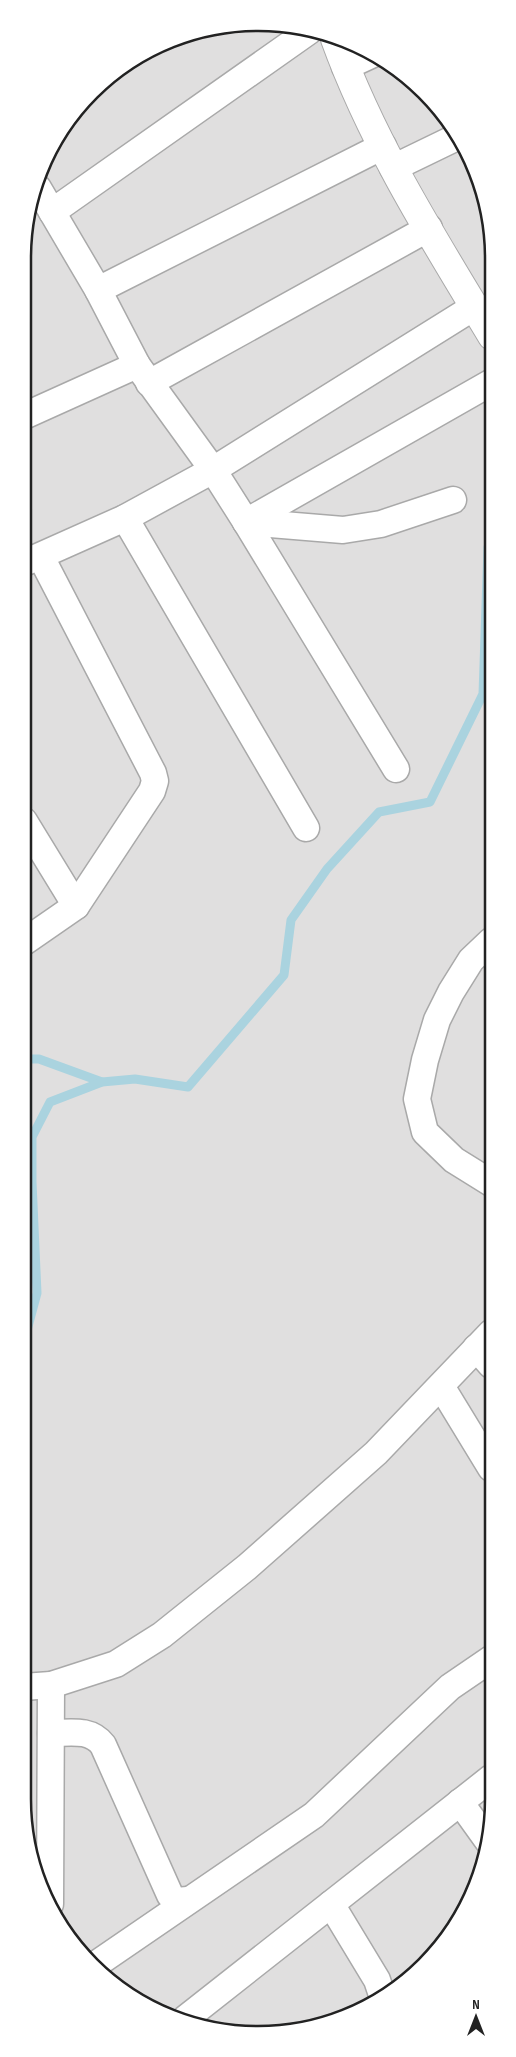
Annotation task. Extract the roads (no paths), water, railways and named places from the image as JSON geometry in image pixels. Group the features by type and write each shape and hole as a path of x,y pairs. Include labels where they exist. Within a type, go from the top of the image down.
{"street":[{"path":"52,212 302,36"},
{"path":"337,46 345,67 388,157 485,325"},
{"path":"345,67 364,58"},
{"path":"98,290 388,157 451,139"},
{"path":"41,193 98,290 143,374 213,470 396,769"},
{"path":"31,414 143,374 428,228"},
{"path":"31,937 76,906 152,791 155,781 153,773 32,560 125,518 213,470 474,307"},
{"path":"246,522 485,386"},
{"path":"246,522 343,530 381,524 453,500"},
{"path":"125,518 306,828"},
{"path":"31,832 76,906"},
{"path":"485,947 471,960 447,999 425,1060 417,1099 425,1132 454,1160 485,1179"},
{"path":"31,1686 50,1685 116,1664 162,1635 247,1567 369,1460 441,1386 485,1349"},
{"path":"441,1386 485,1457"},
{"path":"100,1961 314,1815 450,1687 485,1664"},
{"path":"50,1685 50,1888"},
{"path":"50,1733 88,1733 97,1737 103,1744 170,1895 176,1901 188,1900"},
{"path":"189,2015 485,1783"},
{"path":"460,1802 482,1833"},
{"path":"331,1904 377,1980 380,1990"}],"waterway":[{"path":"31,1315 37,1293 32,1137 50,1102 102,1082 135,1079 188,1087 284,975 291,920 327,869 379,812 430,802 483,694 485,635"},
{"path":"31,1059 39,1059 102,1082"}]}
